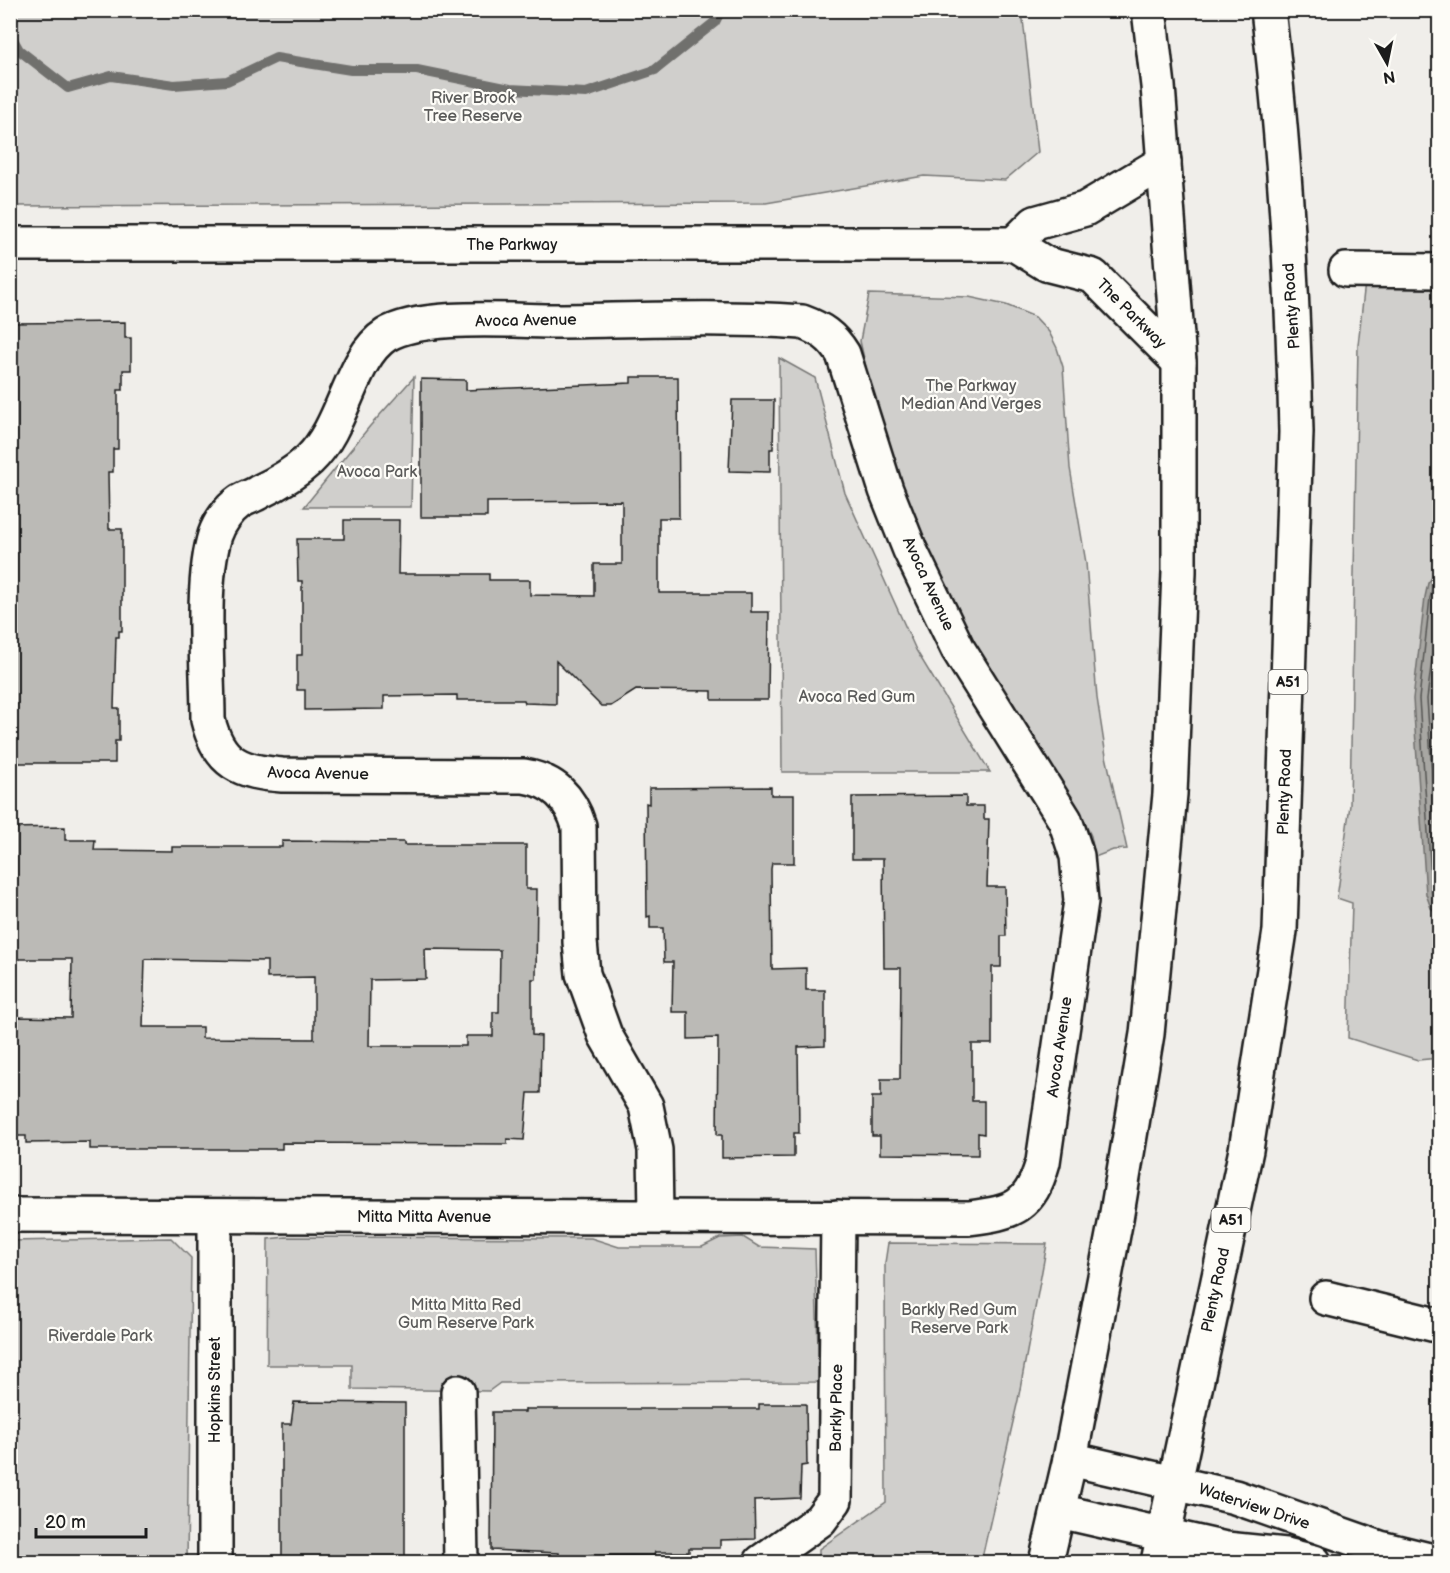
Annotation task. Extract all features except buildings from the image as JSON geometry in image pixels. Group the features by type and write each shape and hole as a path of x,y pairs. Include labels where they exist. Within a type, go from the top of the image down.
{"main road":[{"path":"1046,1563 1070,1459 1116,1219 1147,1034 1170,794 1179,572 1179,362 1164,162 1149,10"},
{"name":"Plenty Road","path":"1161,1549 1177,1483 1246,1150 1280,931 1296,432 1295,350 1277,84 1268,10"},
{"path":"1014,244 1035,223 1085,209 1164,162"},
{"name":"The Parkway","path":"10,244 1014,244 1046,264 1093,276 1179,362"},
{"path":"1346,270 1440,271"},
{"name":"Avoca Avenue","path":"656,1216 655,1150 646,1106 605,1035 583,974 580,942 579,826 574,811 565,796 554,786 539,778 524,776 255,773 230,761 213,738 208,720 208,588 215,533 226,515 239,501 285,477 309,460 331,432 360,365 370,349 387,334 408,326 437,322 778,320 802,322 818,328 833,338 843,354 886,490 915,560 958,649 1058,807 1072,835 1080,878 1081,901 1043,1162 1030,1194 1022,1204 1009,1211 969,1218 838,1217"},
{"name":"Mitta Mitta Avenue","path":"10,1215 838,1217"},
{"name":"Hopkins Street","path":"215,1217 215,1563"},
{"name":"Barkly Place","path":"761,1563 820,1520 835,1500 838,1217"},
{"path":"1326,1298 1440,1326"},
{"path":"458,1392 461,1563"},
{"name":"Waterview Drive","path":"1070,1459 1235,1497 1380,1548 1437,1563"},
{"path":"1059,1511 1161,1549 1226,1549 1286,1555 1314,1563"}],"green space":[{"name":"River Brook Tree Reserve","path":"10,11 1022,11 1038,152 1005,180 924,176 766,203 11,206"},
{"path":"1366,273 1439,274 1439,1058 1418,1060 1348,1038 1352,903 1337,898 1350,805 1358,345"},
{"name":"The Parkway Median And Verges","path":"869,294 969,297 1006,305 1035,317 1049,332 1057,348 1063,367 1070,468 1086,563 1097,698 1106,756 1127,849 1113,850 1095,857 1091,836 1083,819 974,646 903,496 874,403 860,341"},
{"name":"Avoca Red Gum","path":"779,358 815,378 845,493 916,650 990,772 782,772"},
{"name":"Avoca Park","path":"414,377 411,507 304,507 370,426"},
{"name":"Mitta Mitta Red Gum Reserve Park","path":"286,1237 591,1238 619,1247 702,1247 720,1238 743,1237 759,1247 815,1249 819,1382 500,1383 489,1391 352,1389 352,1365 267,1365 268,1239"},
{"name":"Riverdale Park","path":"171,1238 191,1258 187,1562 11,1562 11,1241"},
{"name":"Barkly Red Gum Reserve Park","path":"888,1243 1047,1244 1018,1400 981,1562 819,1562 819,1549 886,1502 885,1263"}],"water":[{"path":"1439,568 1439,915 1431,908 1426,894 1413,699 1425,597 1428,583"}],"waterway":[{"path":"10,34 19,50 68,88 111,76 174,85 227,81 276,58 351,70 417,70 510,89 586,93 655,70 715,22 721,10"}]}
